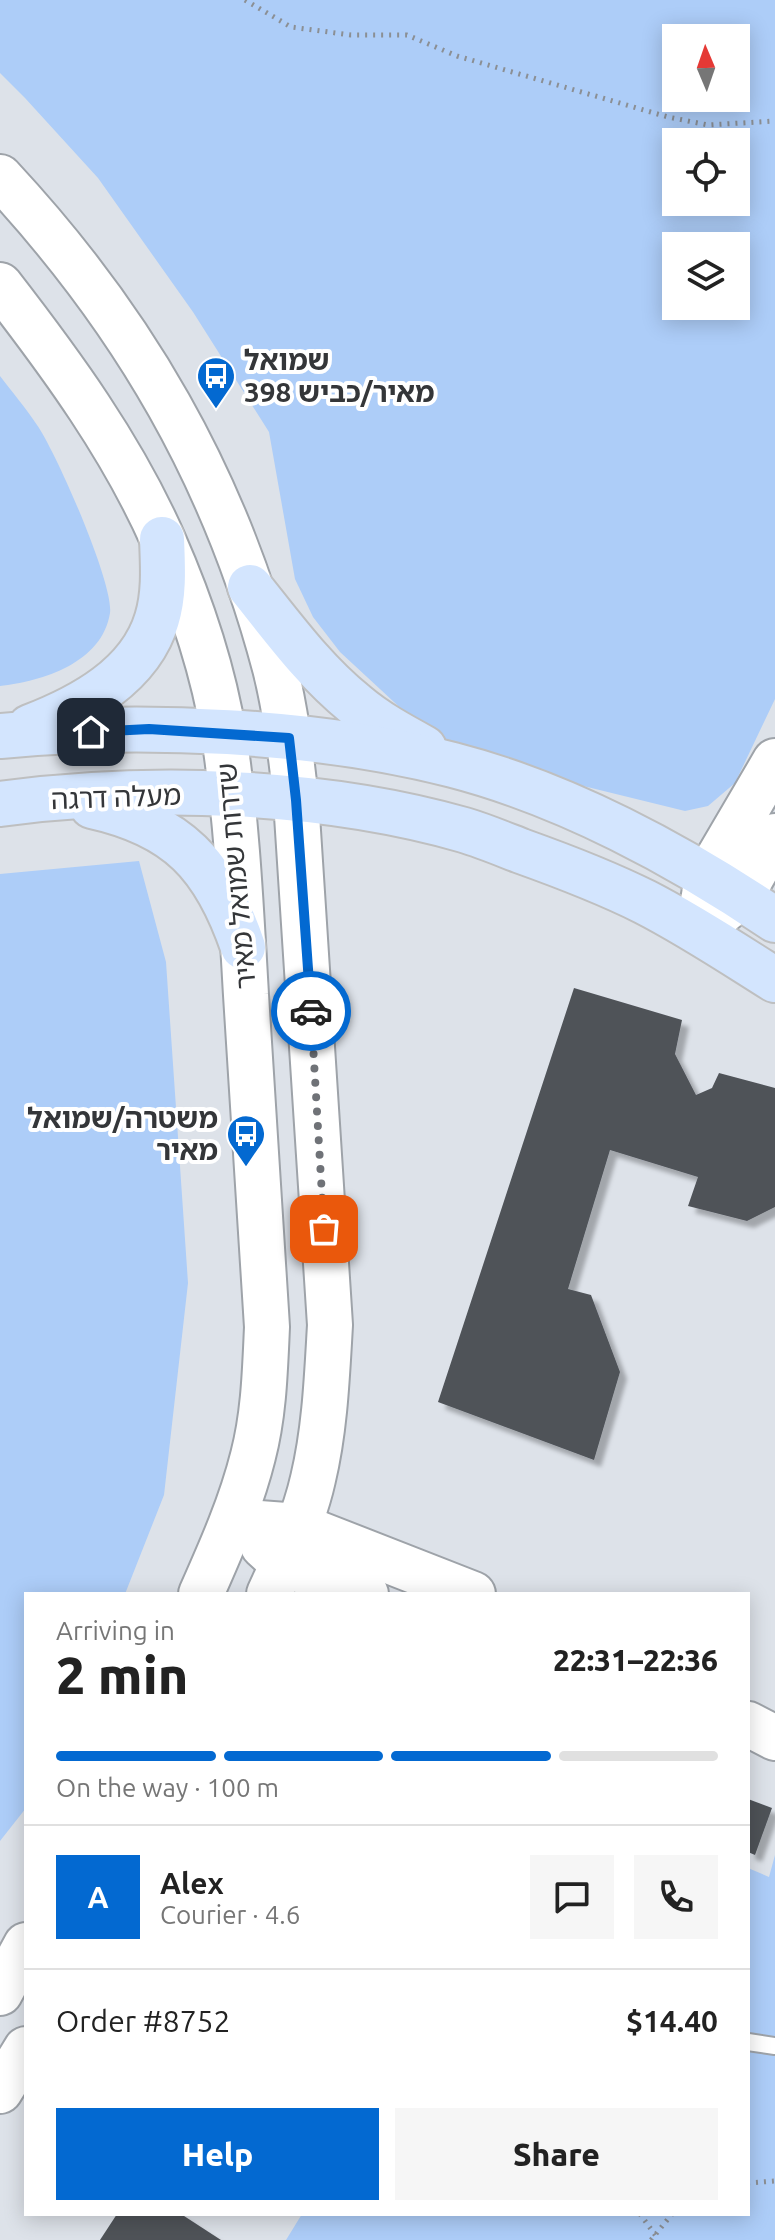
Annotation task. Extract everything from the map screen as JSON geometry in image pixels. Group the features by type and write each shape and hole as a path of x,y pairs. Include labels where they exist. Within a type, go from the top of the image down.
{"main road":[{"path":"2,736 53,718 90,699 119,677 137,657 152,634 158,617 163,582 162,539"},
{"path":"250,587 303,654 353,703 380,723 454,765"},
{"path":"2,736 149,729 289,738 393,752 454,765 569,806 741,898"},
{"name":"מעלה דרגה","path":"0,804 50,797 231,796 296,800 382,811 466,830 643,901 698,931 775,980"},
{"path":"50,797 107,810 147,824 183,845 207,871 230,909 243,947"}],"street":[{"path":"0,177 90,281 137,348 186,436 229,528 275,669 289,738 296,800 330,1325 325,1411 314,1478 284,1561"},
{"name":"שדרות שמואל מאיר","path":"0,285 56,358 108,434 162,539 190,610 210,673 223,734 243,947 267,1327 263,1395 254,1454 233,1521 202,1592"},
{"path":"741,898 775,761"},
{"path":"698,931 741,898 775,836"},
{"path":"233,1521 284,1561 361,1592"},
{"path":"284,1561 462,1592"},
{"path":"750,1725 775,1740"},
{"path":"750,1733 775,1740"},
{"path":"0,1993 24,1949"},
{"path":"0,2091 24,2052"}],"lane":[{"path":"750,2042 775,2046"}],"path":[{"path":"245,0 291,27 351,35 407,35 457,56 668,117 708,125 775,121"},
{"path":"750,2183 775,2181"},
{"path":"641,2216 654,2238 670,2216"}],"shaded area":[{"path":"0,0 775,0 775,699 735,783 708,806 685,811 481,761 442,741 408,715 340,652 313,617 295,579 269,432 193,312 98,178 0,73"},
{"path":"0,376 37,425 57,462 94,548 109,598 110,613 105,630 83,657 52,674 0,686"},
{"path":"139,861 166,962 188,1283 164,1495 126,1592 24,1592 24,1811 0,1841 0,874"},
{"path":"775,1855 775,2240 286,2240 301,2216 750,2216 750,1869 769,1877"}],"building":[{"path":"574,988 682,1020 675,1054 696,1095 712,1088 719,1073 775,1088 775,1207 747,1221 688,1206 698,1177 610,1150 568,1289 591,1295 620,1372 594,1460 438,1402"},
{"path":"750,1800 772,1808 755,1855 750,1853"},
{"path":"116,2216 184,2216 221,2240 100,2240"}],"way so far":[{"path":"311,1011 324,1229"}],"place":[{"name":"שמואל מאיר/כביש 398","path":"216,410"},
{"name":"משטרה/שמואל מאיר","path":"246,1168"}],"route":[{"path":"91,732 149,729 289,738 311,1011"}]}
